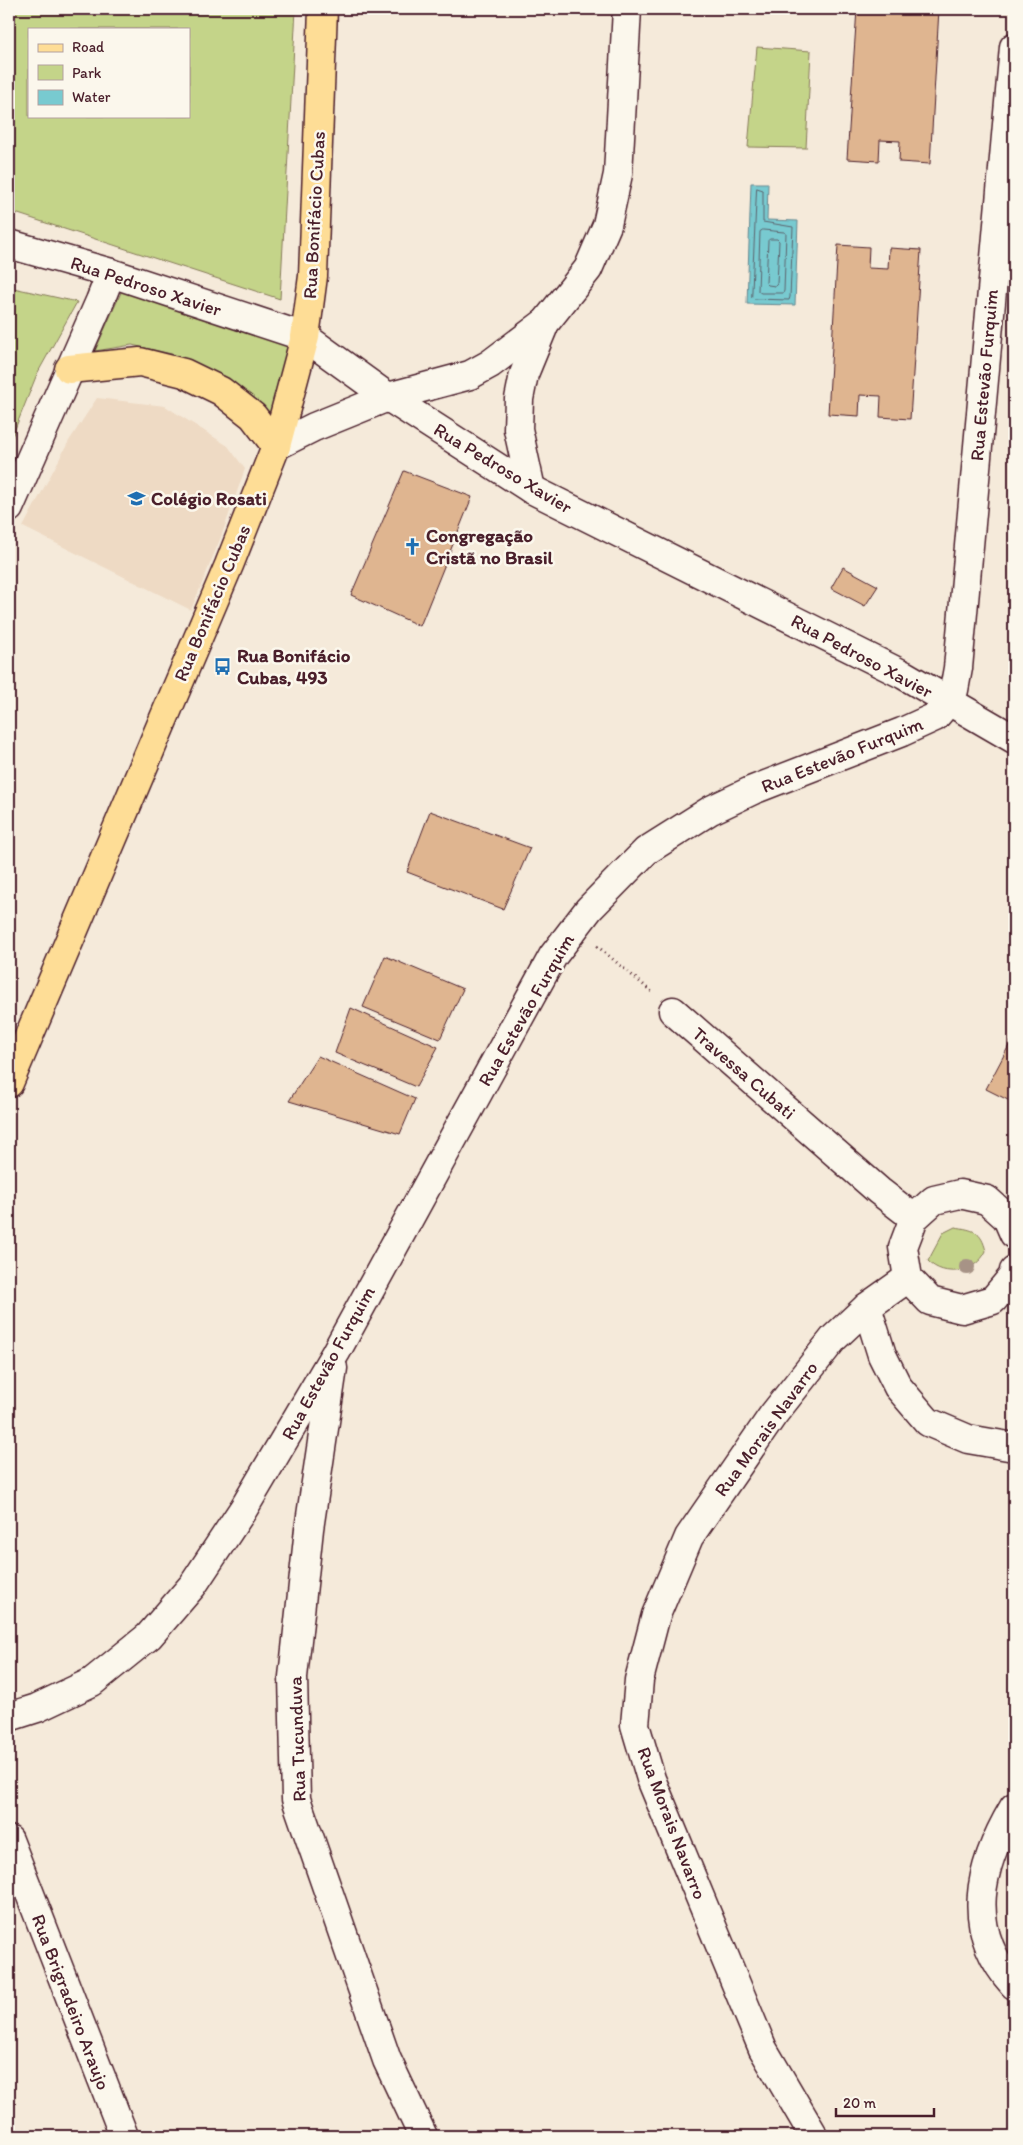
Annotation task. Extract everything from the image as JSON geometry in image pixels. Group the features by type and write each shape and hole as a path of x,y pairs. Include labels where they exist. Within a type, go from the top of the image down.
{"main road":[{"name":"Rua Bonifácio Cubas","path":"9,1083 226,573 276,446 305,337 312,276 323,9"},
{"path":"69,369 140,362 184,373 221,391 253,416 276,446"}],"street":[{"path":"276,446 314,427 388,397 470,375 490,364 545,323 588,270 607,225 618,174 627,9"},
{"name":"Rua Estevão Furquim","path":"9,1717 37,1708 92,1682 149,1636 193,1585 244,1508 336,1352 553,956 589,908 646,851 711,810 753,790 902,732 935,717 948,702 954,690 958,668 1014,47"},
{"name":"Rua Estevão Furquim","path":"1000,199 1007,178 1014,170"},
{"name":"Rua Pedroso Xavier","path":"9,244 111,273 305,337 388,397 530,489 904,675 1014,740"},
{"path":"9,508 111,273"},
{"path":"530,489 518,429 519,399 524,374 545,323"},
{"name":"Travessa Cubati","path":"673,1011 879,1190 914,1218"},
{"path":"1014,1234 1007,1218 987,1200 960,1194 934,1200 914,1218 902,1247 908,1278 930,1301 962,1309 993,1300 1014,1275 1014,1271"},
{"name":"Rua Morais Navarro","path":"814,2136 763,2049 651,1779 635,1725 639,1680 656,1615 689,1537 773,1415 834,1338 867,1307 908,1278"},
{"path":"867,1307 886,1363 898,1387 928,1422 968,1439 1014,1447"},
{"name":"Rua Tucunduva","path":"336,1352 309,1528 293,1677 296,1800 387,2060 422,2136"},
{"path":"1014,1807 998,1834 984,1874 981,1908 986,1937 1004,1974 1014,1985"},
{"name":"Rua Brigradeiro Araujo","path":"9,1840 124,2136"}],"path":[{"path":"575,927 673,1011"}],"shaded area":[{"name":"Colégio Rosati","path":"97,398 165,406 228,446 245,469 221,537 191,610 23,527 69,441"}],"green space":[{"path":"9,9 296,9 280,299 9,211"},
{"path":"757,47 811,51 806,148 748,147"},
{"path":"9,287 77,302 37,374 9,444"},
{"path":"123,288 291,347 271,428 213,374 176,355 132,345 95,351"},
{"path":"955,1227 967,1229 979,1235 986,1251 975,1264 967,1268 959,1271 942,1270 928,1261 943,1233"}],"water":[{"path":"751,183 768,183 767,220 798,221 795,305 747,304"}],"building":[{"path":"857,9 888,9 887,13 908,14 908,9 939,9 930,164 899,162 900,141 880,140 879,161 847,159"},
{"path":"838,245 869,247 868,268 888,269 889,248 921,250 910,419 880,417 881,396 860,395 859,416 828,414"},
{"name":"Congregação Cristã no Brasil","path":"404,471 472,497 420,626 351,595"},
{"path":"843,567 878,586 865,606 831,588"},
{"path":"430,811 530,848 503,909 407,872"},
{"path":"385,956 463,989 440,1039 363,1007"},
{"path":"351,1008 438,1047 416,1087 335,1053"},
{"path":"1014,1036 1014,1103 986,1089"},
{"path":"318,1056 415,1099 400,1134 289,1101"}],"place":[{"name":"Colégio Rosati","path":"137,498"},
{"name":"Congregação Cristã no Brasil","path":"412,546"},
{"name":"Rua Bonifácio Cubas, 493","path":"223,666"}]}
